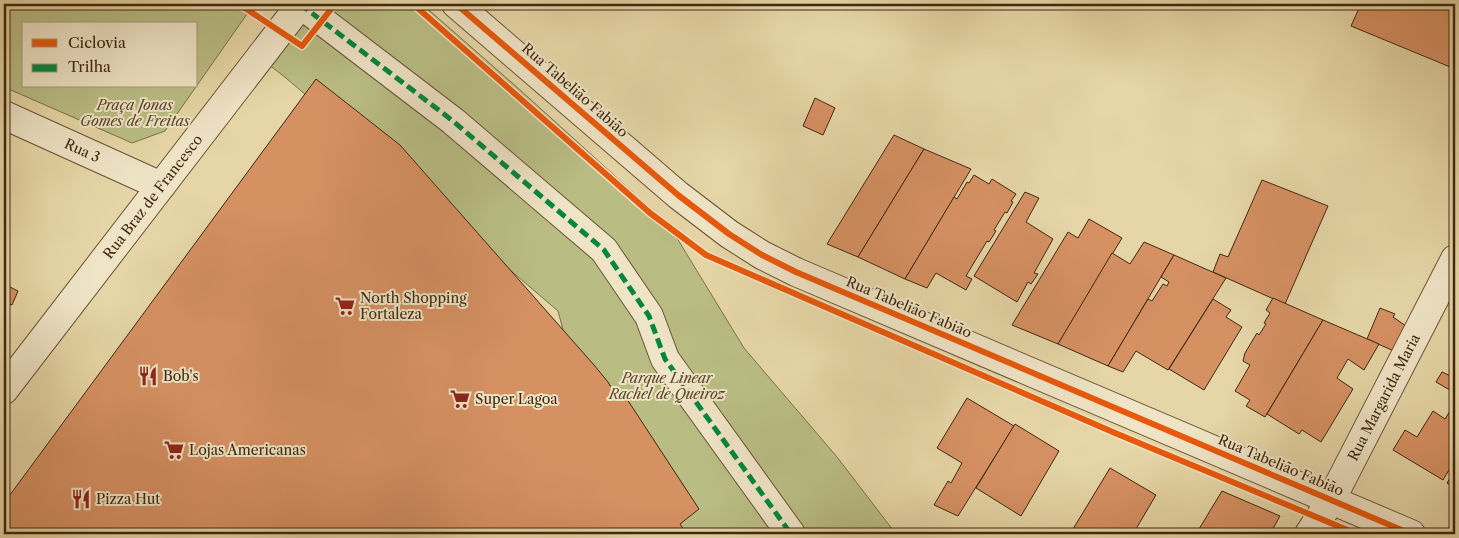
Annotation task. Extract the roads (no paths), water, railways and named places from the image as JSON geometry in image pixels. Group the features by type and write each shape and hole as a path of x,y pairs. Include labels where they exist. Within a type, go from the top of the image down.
{"street":[{"name":"Rua Braz de Francesco","path":"4,390 300,4"},
{"path":"300,4 453,121 604,250 649,316 665,359 790,534"},
{"name":"Rua Tabelião Fabião","path":"456,4 678,195 730,234 762,255 796,272 1116,410 1411,534"},
{"name":"Rua 3","path":"4,115 161,186"},
{"name":"Rua Margarida Maria","path":"1308,534 1331,500 1455,259"}],"place":[{"name":"North Shopping Fortaleza","path":"345,306"},
{"name":"Bob's","path":"148,376"},
{"name":"Super Lagoa","path":"460,399"},
{"name":"Lojas Americanas","path":"174,450"},
{"name":"Pizza Hut","path":"81,499"}],"park label":[{"name":"Praça Jonas Gomes de Freitas","path":"135,114"},
{"name":"Parque Linear Rachel de Queiroz","path":"667,386"}]}
